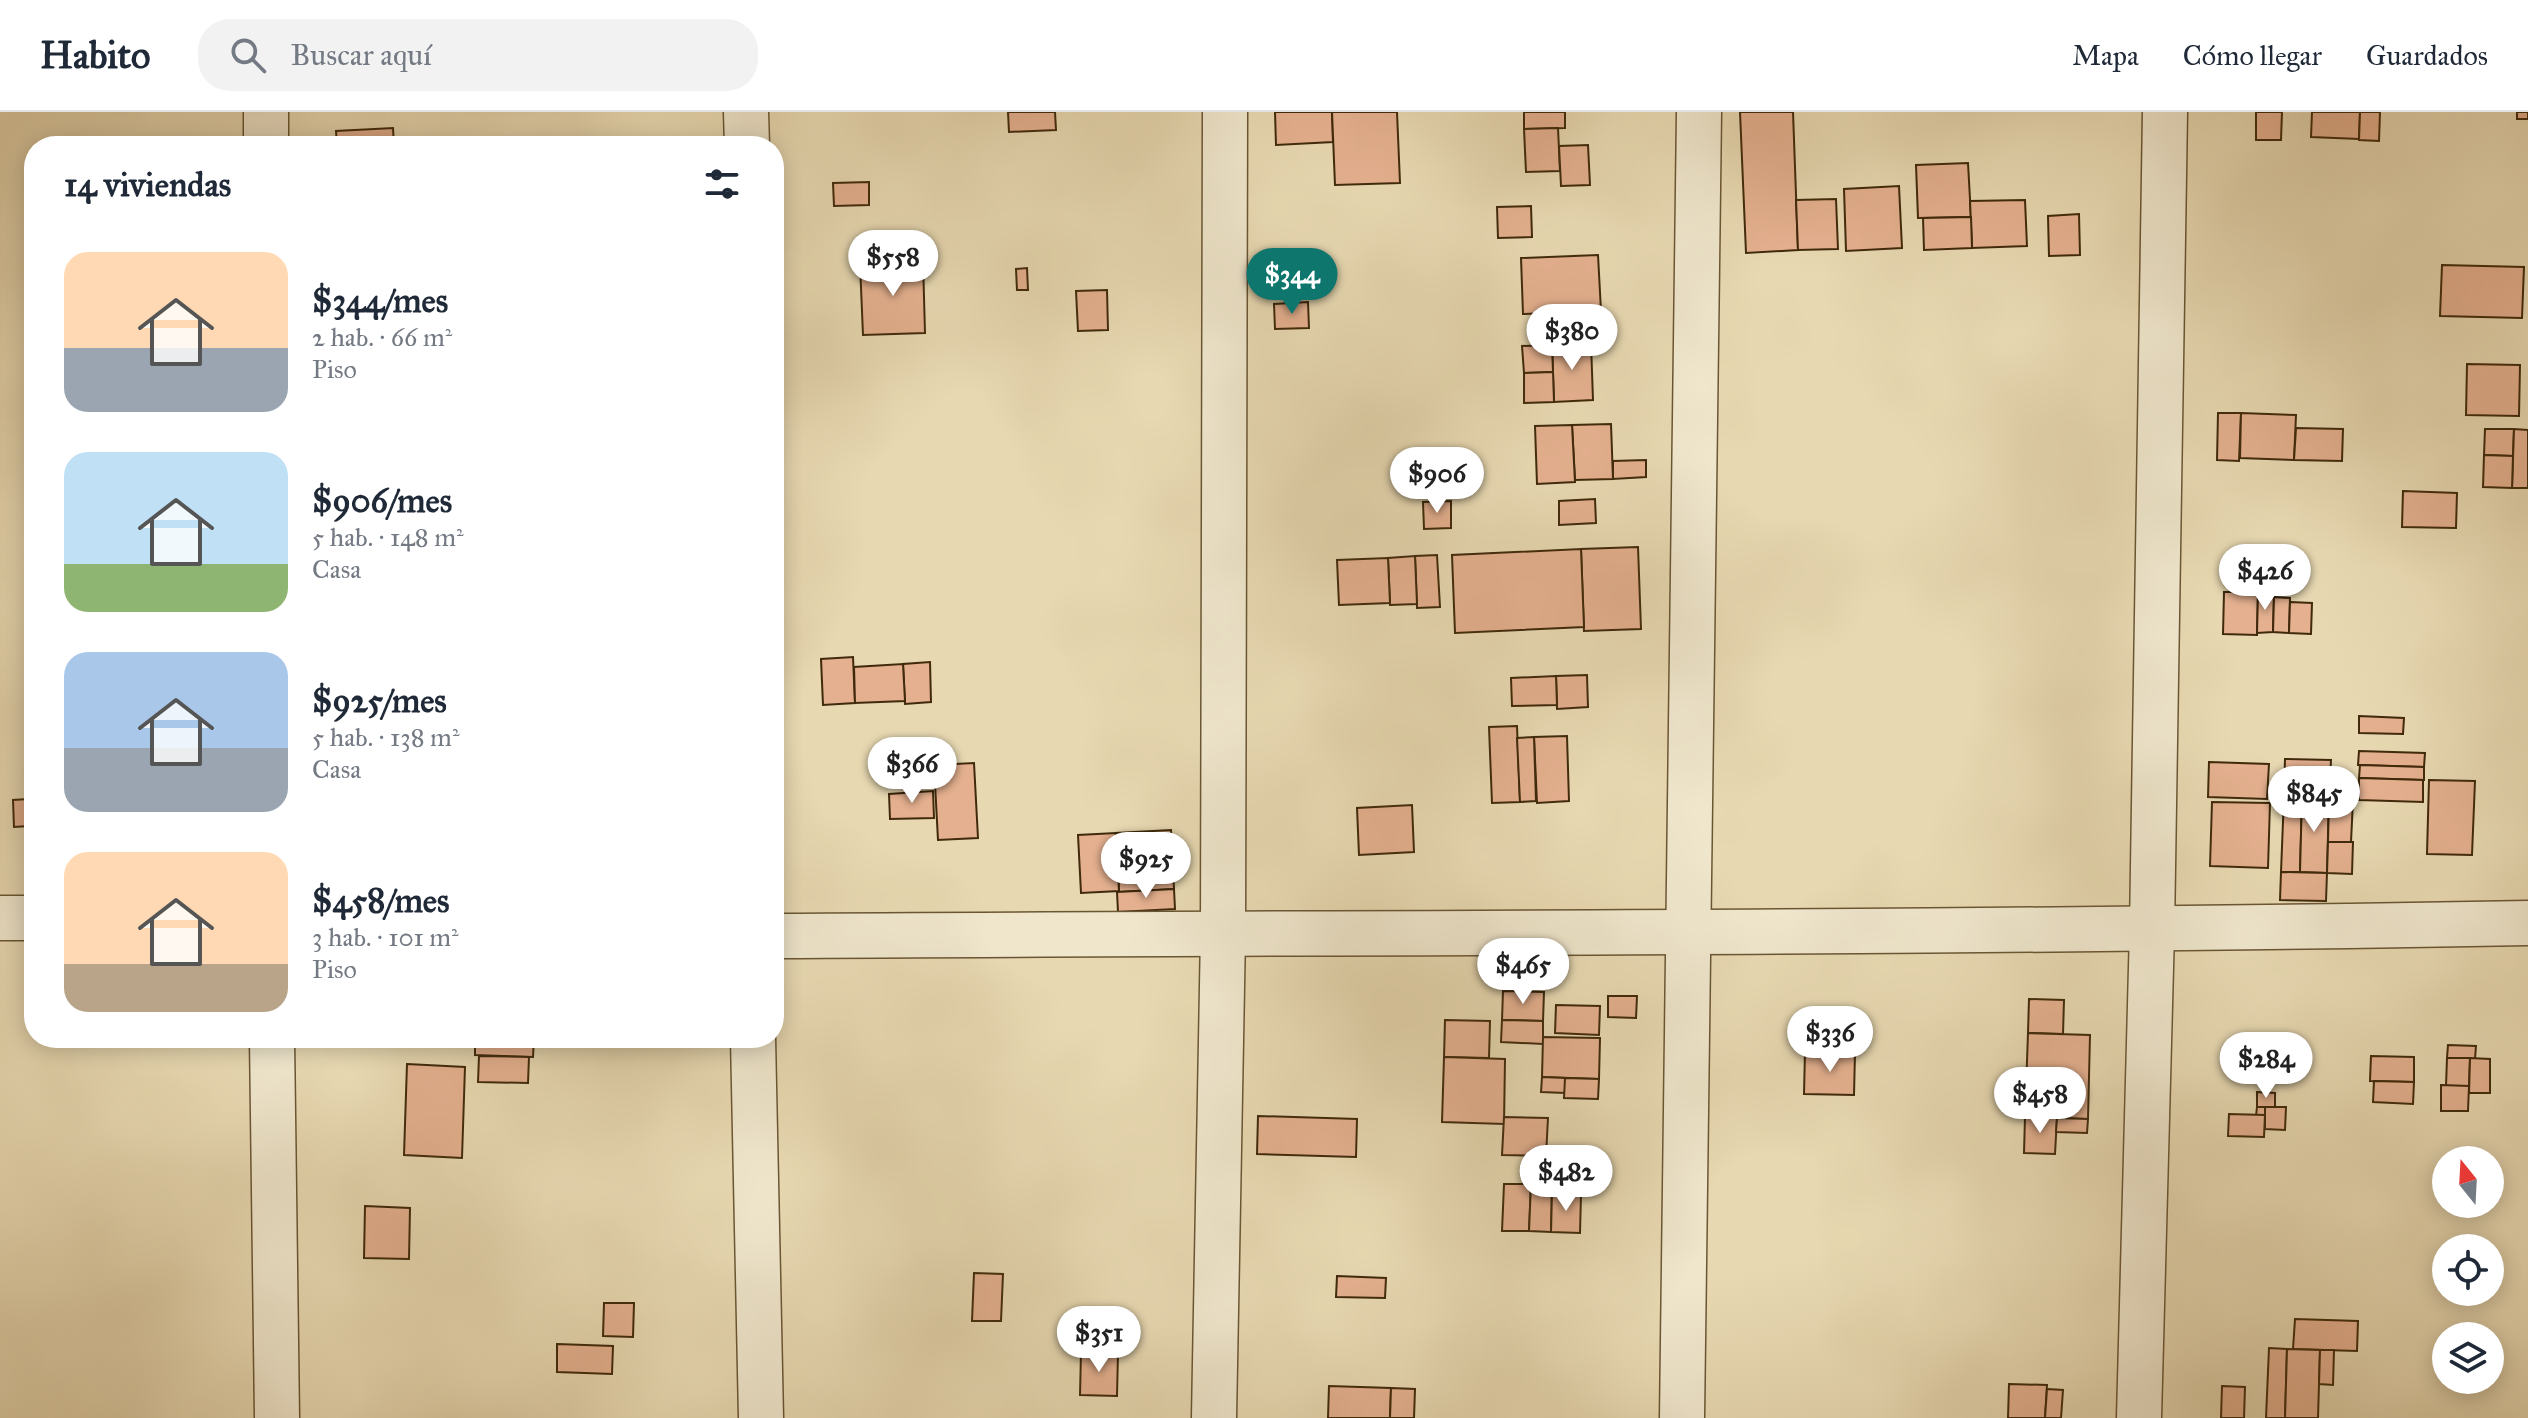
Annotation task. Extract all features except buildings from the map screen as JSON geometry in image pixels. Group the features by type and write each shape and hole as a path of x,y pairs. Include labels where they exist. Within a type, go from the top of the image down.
{"street":[{"path":"266,112 266,136"},
{"path":"746,112 747,136"},
{"path":"1214,1418 1223,933 1225,112"},
{"path":"1682,1418 1699,112"},
{"path":"2139,1418 2152,930 2165,112"},
{"path":"0,918 24,918"},
{"path":"784,936 1687,934 2528,923"},
{"path":"272,1048 277,1418"},
{"path":"753,1048 761,1418"}]}
